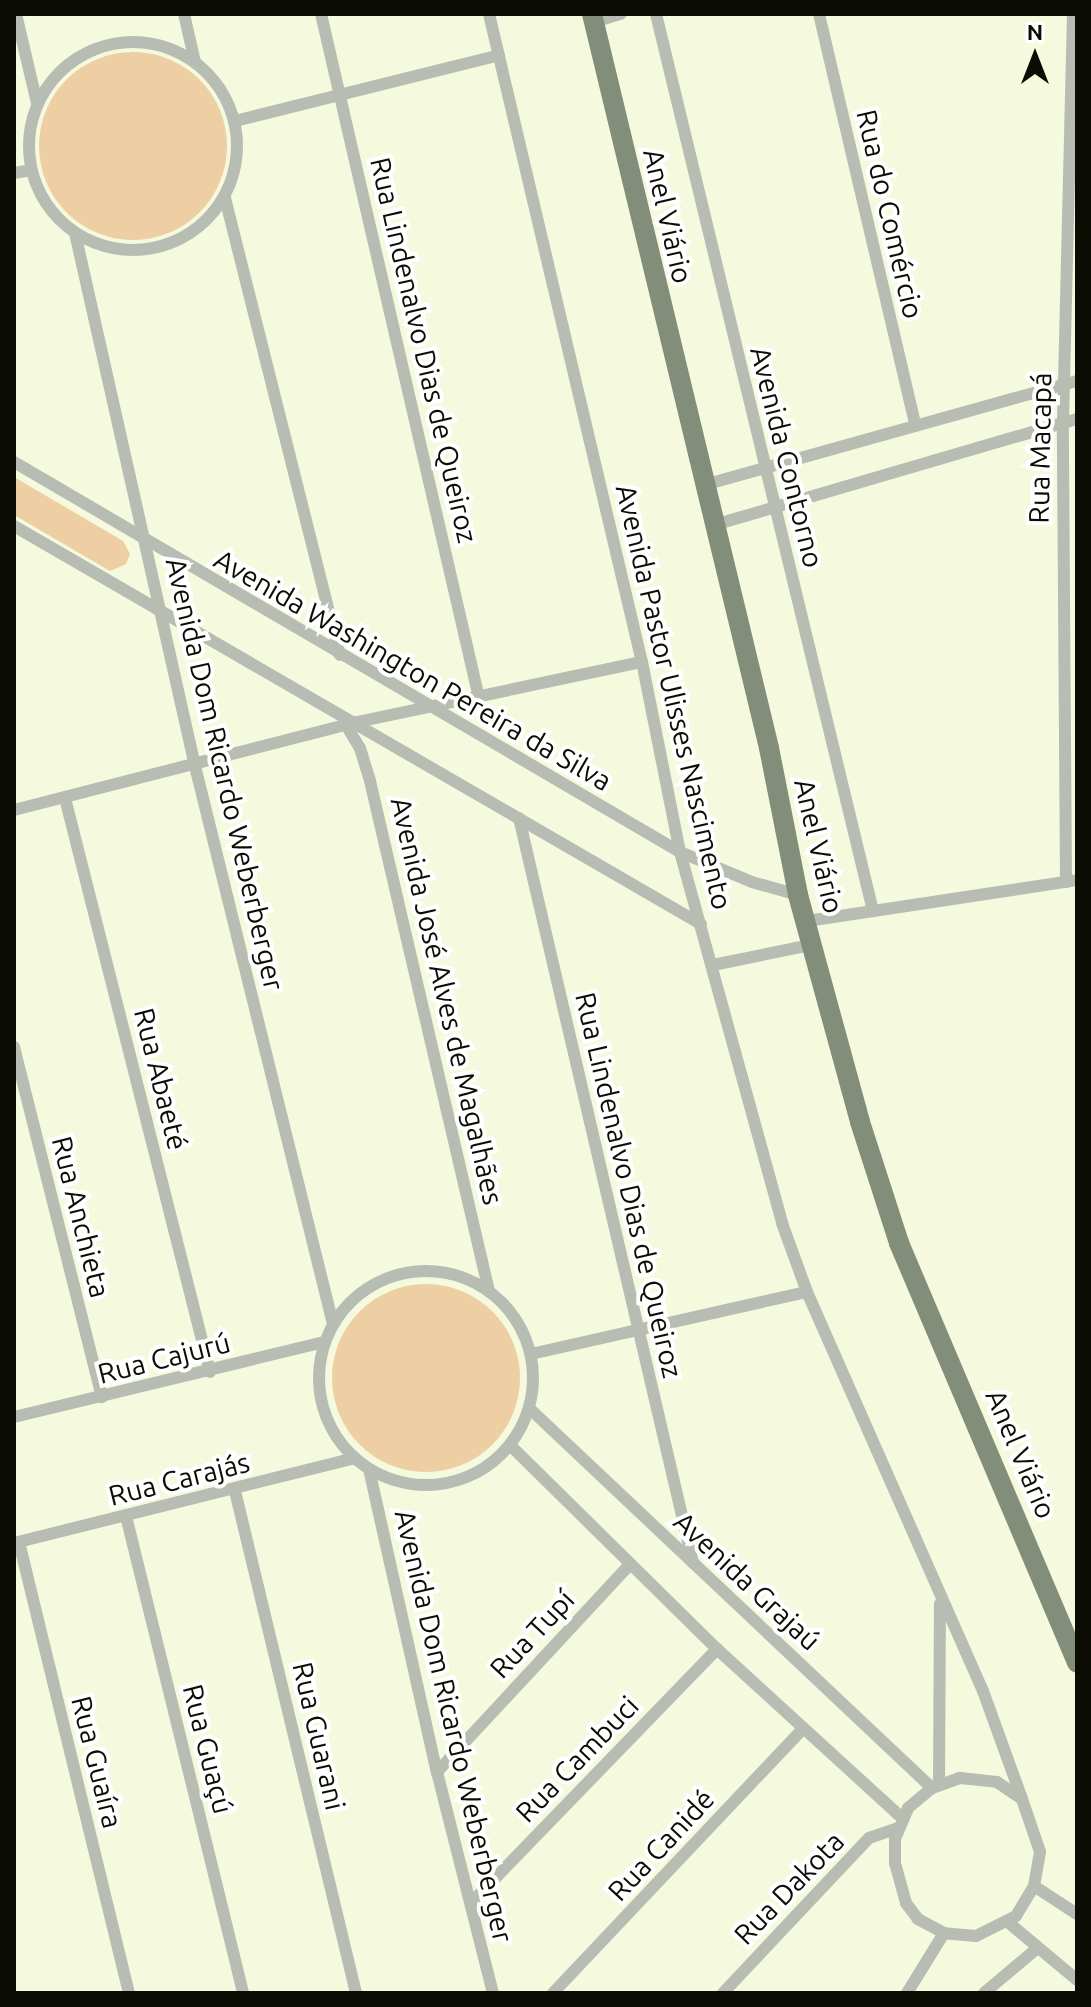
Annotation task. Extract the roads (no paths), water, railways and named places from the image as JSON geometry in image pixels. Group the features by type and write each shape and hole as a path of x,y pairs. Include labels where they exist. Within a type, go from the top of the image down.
{"main road":[{"name":"Anel Viário","path":"593,18 714,525 798,895 815,944 860,1122 899,1243 1077,1663"}],"street":[{"path":"16,14 37,103"},
{"path":"184,14 195,62"},
{"name":"Rua Lindenalvo Dias de Queiroz","path":"321,14 479,698"},
{"name":"Avenida Pastor Ulisses Nascimento","path":"489,14 642,662 680,852 782,1223 807,1292 940,1600 983,1691 1022,1799"},
{"path":"593,18 621,14"},
{"name":"Avenida Contorno","path":"656,14 873,911"},
{"name":"Rua do Comércio","path":"819,14 916,426"},
{"name":"Rua Macapá","path":"1072,881 1063,423 1071,383 1073,14"},
{"path":"137,41 168,47 195,62 227,98 235,121 235,174 225,198 196,229 157,248 100,246 75,233 40,195 31,170 28,136 37,103 54,77 78,57 106,45 137,41"},
{"path":"235,121 499,55"},
{"path":"14,173 31,170"},
{"path":"225,198 340,655"},
{"name":"Avenida Dom Ricardo Weberberger","path":"75,233 195,766 333,1324"},
{"path":"704,485 1071,383"},
{"path":"714,525 1077,419"},
{"name":"Avenida Washington Pereira da Silva","path":"14,462 680,852 752,882 798,895"},
{"path":"14,526 701,924"},
{"path":"14,810 351,724 642,662"},
{"name":"Avenida José Alves de Magalhães","path":"351,724 370,781 489,1291"},
{"name":"Rua Abaeté","path":"65,798 210,1372"},
{"name":"Rua Lindenalvo Dias de Queiroz","path":"519,818 693,1563"},
{"path":"807,921 1072,881"},
{"path":"713,965 815,944"},
{"name":"Rua Anchieta","path":"14,1047 102,1397"},
{"path":"433,1271 463,1277 489,1291 508,1308 531,1354 529,1408 510,1445 481,1470 444,1484 406,1483 369,1469 354,1458 331,1429 320,1401 318,1371 324,1342 351,1300 376,1283 404,1273 433,1271"},
{"path":"531,1354 638,1333 807,1292"},
{"name":"Rua Cajurú","path":"14,1417 324,1342"},
{"name":"Avenida Grajaú","path":"529,1408 936,1787"},
{"path":"510,1445 717,1649 900,1823"},
{"name":"Rua Carajás","path":"16,1543 235,1491 354,1458"},
{"name":"Avenida Dom Ricardo Weberberger","path":"369,1469 437,1772 493,1993"},
{"name":"Rua Guarani","path":"235,1491 356,1993"},
{"name":"Rua Guaçú","path":"126,1516 243,1993"},
{"name":"Rua Guaíra","path":"16,1543 129,1993"},
{"name":"Rua Tupí","path":"437,1772 630,1564"},
{"path":"936,1787 940,1600"},
{"name":"Rua Cambuci","path":"471,1903 717,1649"},
{"name":"Rua Canidé","path":"553,1993 803,1729"},
{"path":"960,1778 986,1778 1022,1799 1040,1852 1034,1886 1009,1923 976,1936 944,1933 918,1919 906,1903 895,1863 900,1823 936,1787 960,1778"},
{"name":"Rua Dakota","path":"723,1993 869,1838 900,1823"},
{"path":"1034,1886 1077,1914"},
{"path":"1009,1923 1035,1950 1072,1977 1071,1993"},
{"path":"907,1993 944,1933"},
{"path":"984,1993 1035,1950"}]}
